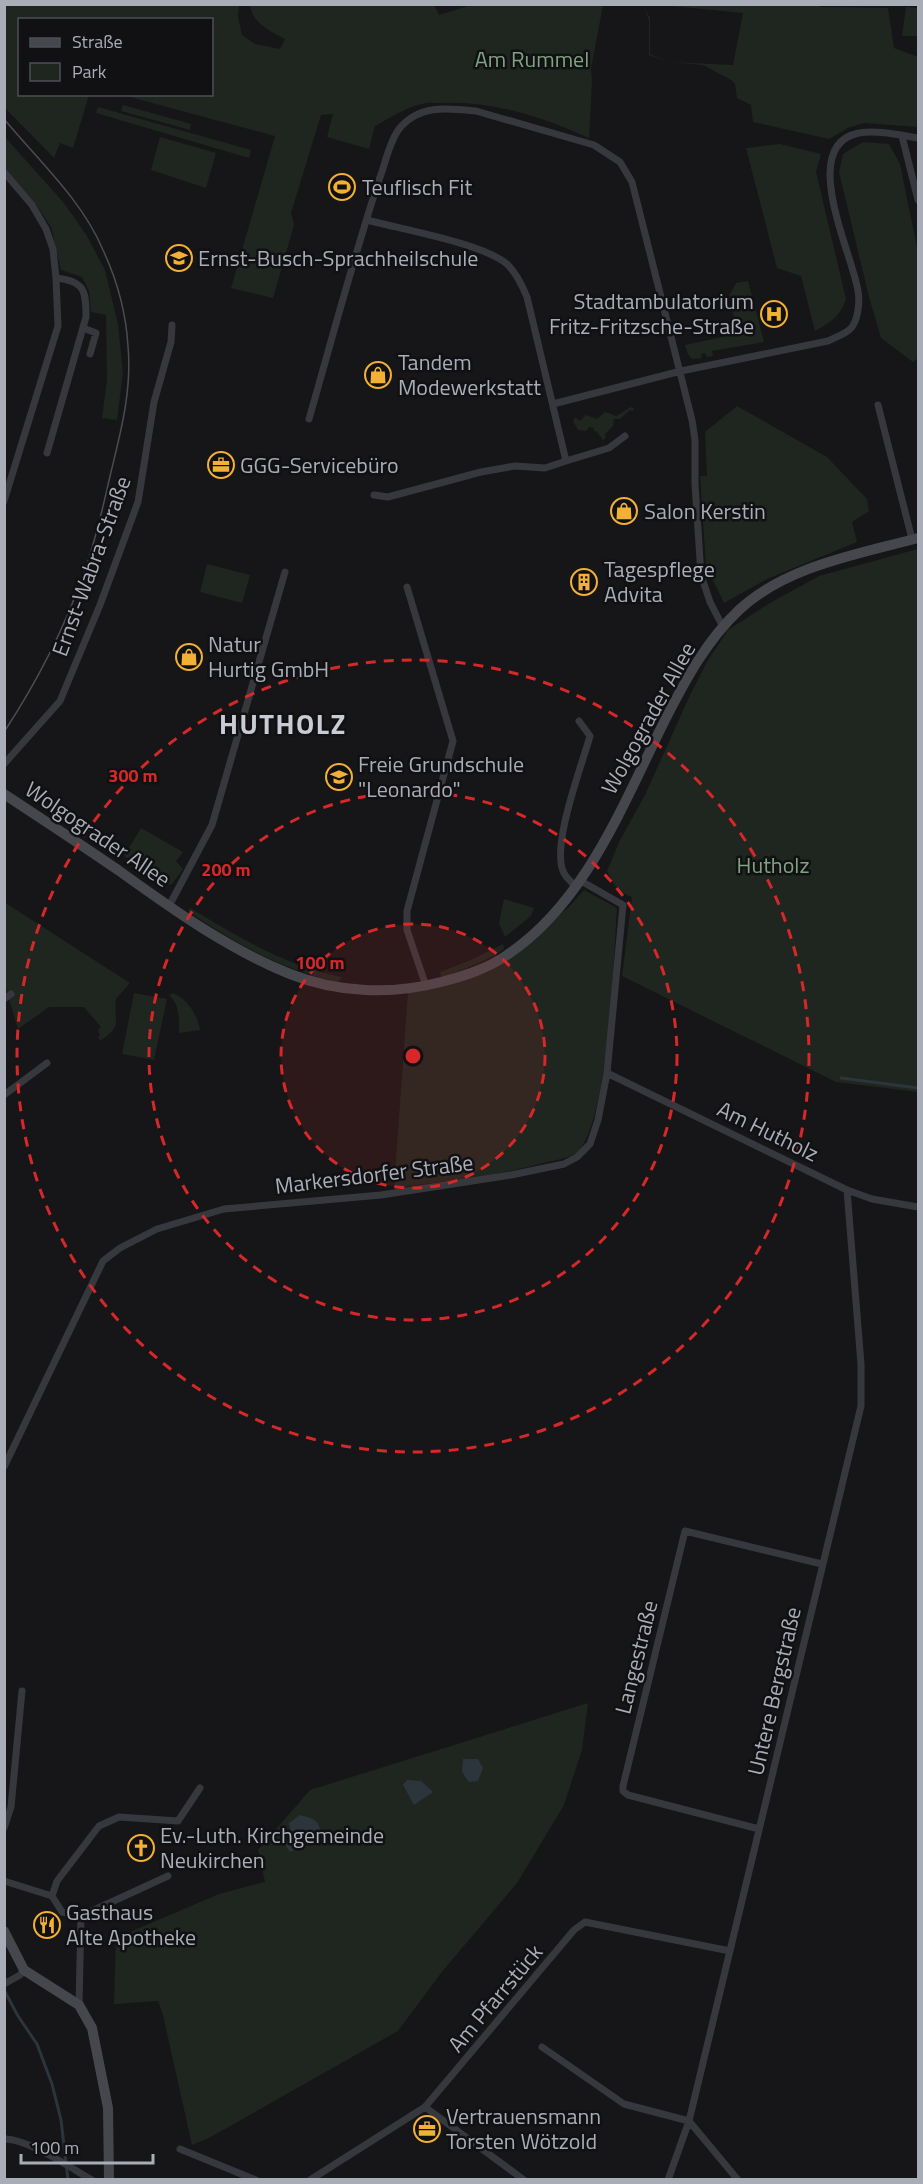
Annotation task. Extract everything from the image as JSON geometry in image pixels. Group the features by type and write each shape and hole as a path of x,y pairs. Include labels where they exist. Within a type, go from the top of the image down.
{"main road":[{"name":"Wolgograder Allee","path":"4,794 169,906 253,958 293,975 319,983 366,991 403,990 469,975 506,956 546,924 579,884 620,810 689,673 723,627 741,608 788,579 814,567 862,550 915,538"},
{"path":"4,1930 24,1970 79,2005 92,2028 108,2108 109,2180"}],"street":[{"path":"309,419 367,220 398,130 408,121 427,111 439,108 476,111 594,145 620,162 633,182 681,371 695,440 695,484 701,575 710,602 723,627"},
{"path":"553,404 681,371 828,341 852,327 858,308 858,291 829,179 830,164 836,148 849,136 868,132 918,138"},
{"path":"902,136 918,200"},
{"path":"4,172 32,205 53,249 58,326 4,501"},
{"path":"367,220 483,250 507,264 522,284 527,297 566,461"},
{"path":"47,453 86,317 86,295 80,286 72,280 56,278"},
{"name":"Ernst-Wabra-Straße","path":"4,764 60,701 100,605 138,502 154,402 171,342 172,325"},
{"path":"83,328 96,333 90,354"},
{"name":"Wolgograder Allee","path":"878,405 915,538"},
{"path":"374,495 388,497 481,472 515,466 545,468 609,448 626,436"},
{"name":"Wolgograder Allee","path":"169,906 212,825 285,572"},
{"path":"407,587 453,741 407,911 407,930 426,986"},
{"name":"Wolgograder Allee","path":"579,721 590,736 566,819 560,854 563,873 579,884"},
{"name":"Markersdorfer Straße","path":"4,1467 103,1261 120,1248 157,1229 224,1209 381,1195 511,1175 564,1164 584,1152 590,1144 598,1120 607,1073 622,905 579,884"},
{"path":"4,1095 47,1062"},
{"name":"Am Hutholz","path":"607,1073 847,1190 872,1199 918,1207"},
{"name":"Untere Bergstraße","path":"668,2180 689,2121 861,1406 861,1364 847,1190"},
{"name":"Langestraße","path":"759,1829 628,1795 623,1791 623,1786 685,1531 822,1564"},
{"path":"4,1828 11,1807 22,1691"},
{"path":"52,1896 57,1881 99,1826 119,1817 177,1821 200,1788"},
{"path":"4,1881 52,1896 62,1912 81,1916 168,1876"},
{"path":"79,2005 81,1916"},
{"name":"Am Pfarrstück","path":"310,2180 425,2107 574,1930 585,1922 730,1951"},
{"path":"5,1984 24,1970"},
{"path":"542,2046 624,2104 689,2121 738,2180"},
{"path":"425,2107 524,2180"},
{"path":"4,2139 29,2145 92,2180"},
{"path":"180,2149 256,2180"}],"green space":[{"path":"819,4 820,7 888,8 894,48 918,57 918,127 864,123 848,128 829,139 753,122 751,105 737,98 735,84 731,80 703,65 671,62 733,65 743,13 662,5"},
{"name":"Am Rummel","path":"4,5 239,5 238,17 242,35 255,44 280,49 285,39 258,22 250,5 434,5 439,15 471,5 603,5 591,69 589,138 553,123 498,107 479,104 428,103 404,110 375,126 369,149 327,137 333,114 321,115 291,213 294,225 273,298 231,288 275,136 127,96 213,96 213,18 18,18 18,96 89,96 73,148 60,143 54,158 5,108"},
{"path":"906,7 918,8 918,36 902,36"},
{"path":"645,9 650,18 650,54 671,62 649,55 649,21"},
{"path":"123,105 191,124 190,130 121,111"},
{"path":"98,107 251,150 249,158 96,113"},
{"path":"4,136 64,203 87,236 105,270 118,324 123,373 117,420 102,418 107,379 106,315 91,312 89,291 82,277 61,270 51,227 37,206 5,168"},
{"path":"160,137 216,153 206,188 151,170"},
{"path":"863,142 889,144 900,164 918,252 918,358 913,362 881,338 839,172 843,154"},
{"path":"780,144 821,154 816,172 846,299 834,318 815,331 801,276 777,268 746,148"},
{"path":"748,281 764,342 712,351 713,356 707,357 705,353 701,354 702,358 692,359 685,345 727,336 725,325 735,322 729,296 736,283"},
{"path":"737,406 827,457 867,499 869,511 852,522 857,542 767,579 724,603 706,566 700,476 707,476 705,432"},
{"path":"631,407 634,408 633,411 630,410 620,419 614,419 613,426 605,434 606,438 603,440 594,428 589,427 586,431 578,430 573,421 575,417 580,421 586,415 597,419 605,412 616,416"},
{"name":"Hutholz","path":"918,549 918,1092 836,1082 622,976 632,897 614,884 607,871 620,840 645,795 690,695 708,660 728,630 819,576"},
{"path":"207,564 250,575 242,603 200,592"},
{"path":"141,828 183,852 176,861 183,869 172,884 166,885 124,856"},
{"path":"584,890 617,908 611,1000 602,1080 595,1115 585,1141 573,1155 558,1160 488,1175 394,1188 408,991 428,989 478,976 568,908"},
{"path":"504,899 534,908 531,916 505,937 499,923"},
{"path":"4,902 130,983 116,999 115,1027 100,1041 98,1030 101,1027 84,1007 49,1007 18,1029 5,986"},
{"path":"190,908 244,940 282,958 301,966 342,977 338,982 278,963 223,934 188,911"},
{"path":"503,944 504,949 489,958 441,977 440,972"},
{"path":"134,993 167,999 154,1060 122,1054"},
{"path":"173,993 191,1008 200,1030 179,1033 177,1008 169,995"},
{"path":"588,1703 582,1750 564,1805 517,1883 441,1973 398,2031 209,2138 192,2145 158,2001 114,2004 116,1938 219,1894 265,1882 258,1850 310,1790"}],"shaded area":[{"path":"463,1759 478,1759 483,1768 478,1781 469,1782 462,1772"},
{"path":"407,1780 421,1781 433,1792 414,1805 403,1785"},
{"path":"300,1815 316,1821 321,1837 290,1852 284,1843 292,1836 289,1823"}],"waterway":[{"path":"841,1078 918,1088"},
{"path":"4,1990 37,2044 52,2084 61,2120 68,2180"}],"tram line":[{"path":"4,119 71,197 94,232 117,285 125,321 129,362 122,426 88,561 68,614 49,655 4,732"}],"place":[{"name":"Teuflisch Fit","path":"342,187"},
{"name":"Ernst-Busch-Sprachheilschule","path":"179,258"},
{"name":"Stadtambulatorium Fritz-Fritzsche-Straße","path":"774,314"},
{"name":"Tandem Modewerkstatt","path":"378,375"},
{"name":"GGG-Servicebüro","path":"221,465"},
{"name":"Salon Kerstin","path":"624,511"},
{"name":"Tagespflege Advita","path":"584,582"},
{"name":"Natur Hurtig GmbH","path":"189,657"},
{"name":"Freie Grundschule \"Leonardo\"","path":"339,777"},
{"name":"Ev.-Luth. Kirchgemeinde Neukirchen","path":"141,1848"},
{"name":"Gasthaus Alte Apotheke","path":"47,1925"},
{"name":"Vertrauensmann Torsten Wötzold","path":"427,2129"}],"district":[{"name":"HUTHOLZ","path":"283,723"}]}
